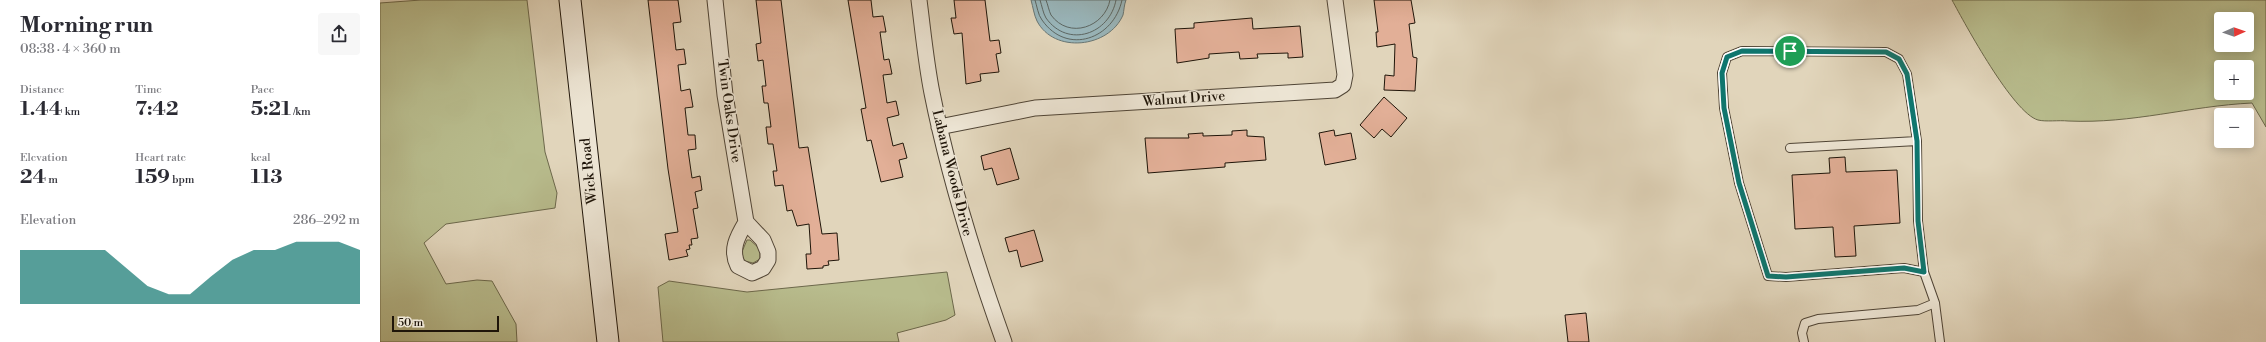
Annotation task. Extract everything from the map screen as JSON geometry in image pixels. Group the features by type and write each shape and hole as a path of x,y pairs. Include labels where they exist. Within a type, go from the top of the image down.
{"street":[{"name":"Wick Road","path":"570,0 608,342"},
{"name":"Twin Oaks Drive","path":"714,0 725,95 746,222"},
{"name":"Labana Woods Drive","path":"919,0 939,127 951,177 977,265 1004,342"},
{"name":"Walnut Drive","path":"939,127 1035,108 1335,90 1343,85 1345,75 1335,0"}],"lane":[{"path":"1924,272 1904,268 1786,277 1768,276 1739,183 1724,108 1722,73 1727,57 1742,51 1886,52 1899,59 1907,74 1917,141 1918,221 1924,272 1935,303 1940,342"},
{"path":"1790,148 1917,141"},
{"path":"1804,342 1802,333 1805,323 1818,319 1918,310 1935,303"}],"green space":[{"path":"421,0 527,0 545,152 557,193 555,208 446,224 424,243 446,284 477,280 492,281 516,324 517,342 380,342 380,3"},
{"path":"1952,0 2266,0 2266,127 2252,103 2115,120 2038,120 2028,114 2016,102 1978,47"},
{"path":"747,240 750,240 760,249 760,259 753,263 745,261 741,254"},
{"path":"947,272 955,315 946,320 897,333 899,342 663,342 658,287 669,281 747,292"}],"water":[{"path":"1031,0 1126,0 1123,15 1116,26 1106,34 1094,40 1081,43 1056,39 1045,32 1036,19"}],"building":[{"path":"648,0 678,0 681,22 673,23 676,50 684,49 686,64 678,65 681,91 690,89 693,107 685,108 688,135 695,135 696,149 688,150 692,178 700,176 702,190 695,192 698,208 693,209 698,238 691,239 692,245 689,245 690,249 686,250 688,256 669,260 665,234 678,232 668,169"},
{"path":"756,0 781,0 799,148 808,147 822,234 837,233 839,260 828,261 829,265 823,266 823,268 807,269 806,254 811,254 809,224 797,226 792,210 787,211 783,185 775,186 773,171 777,171 773,144 768,144 766,127 771,127 768,103 764,103 762,86 766,86 763,60 758,61 756,44 761,43"},
{"path":"848,0 871,0 873,17 883,16 886,32 880,32 884,60 889,59 892,74 883,75 887,103 896,101 899,115 887,118 893,146 903,143 907,158 899,160 903,177 881,182 871,140 867,141 861,109 866,108"},
{"path":"954,0 985,0 990,41 999,40 1001,53 996,54 999,72 980,74 981,81 966,84 962,33 954,34 951,18 956,18"},
{"path":"1374,0 1411,0 1415,23 1409,24 1413,57 1417,58 1415,91 1384,90 1385,75 1394,76 1395,44 1377,47 1376,32 1378,32"},
{"path":"1252,18 1253,29 1300,26 1303,57 1288,58 1288,53 1257,54 1258,58 1240,59 1239,52 1209,54 1209,58 1177,63 1175,29 1194,28 1194,23"},
{"path":"1384,97 1407,118 1391,137 1382,129 1374,138 1360,125"},
{"path":"1247,130 1247,136 1264,137 1266,160 1225,163 1225,167 1148,173 1145,138 1189,138 1188,134 1203,133 1203,136 1232,135 1232,131"},
{"path":"1334,130 1335,136 1351,133 1356,159 1325,165 1319,133"},
{"path":"1010,148 1019,179 997,185 992,168 984,170 981,156"},
{"path":"1845,157 1846,172 1897,170 1900,223 1854,226 1856,256 1835,257 1833,227 1795,229 1792,175 1830,173 1829,158"},
{"path":"1034,230 1043,261 1021,267 1017,250 1009,252 1005,238"},
{"path":"1586,313 1589,342 1568,342 1565,315"}],"route":[{"path":"1742,51 1790,51 1886,52 1899,59 1907,74 1917,141 1918,221 1924,272 1904,268 1786,277 1768,276 1739,183 1724,108 1722,73 1727,57 1742,51"}]}
